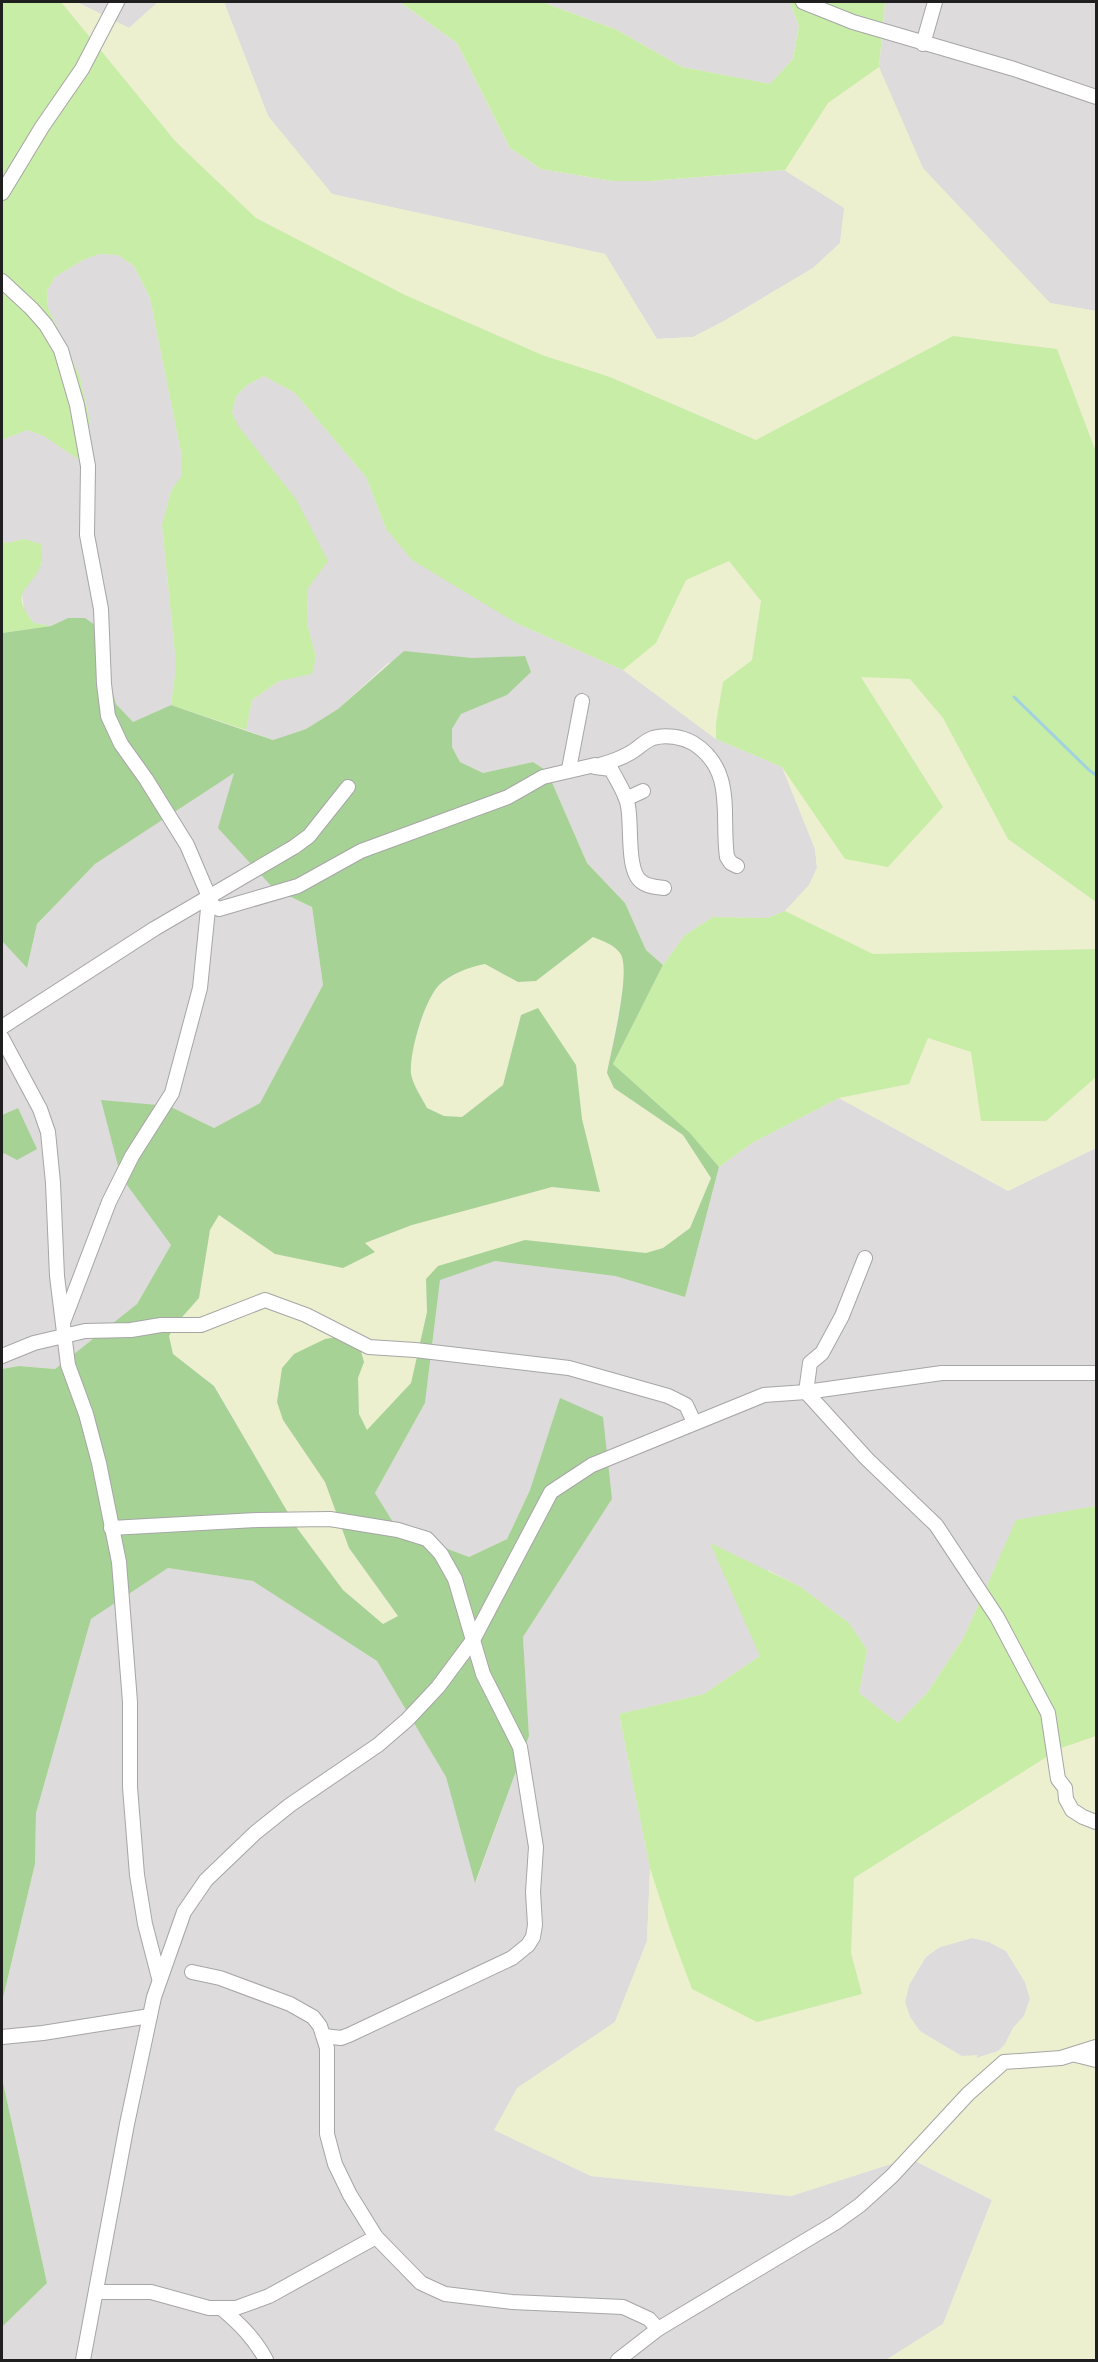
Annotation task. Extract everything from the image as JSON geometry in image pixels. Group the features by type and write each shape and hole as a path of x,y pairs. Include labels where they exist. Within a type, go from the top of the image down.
{"street":[{"path":"2,193 42,127 82,69 117,2"},
{"path":"803,2 835,8 923,44 1014,69 1096,97"},
{"path":"923,44 935,2"},
{"path":"2,281 33,309 46,325 61,350 77,405 88,466 87,535 101,609 104,684 108,716 121,744 187,845 213,906 219,909 290,889 380,843 508,797 530,783 569,769 595,765 595,767 611,768 625,796 629,812 633,867 636,877 643,884 664,888"},
{"path":"569,769 582,701"},
{"path":"595,767 622,757 653,738 686,739 698,747 716,765 722,779 727,857 737,866"},
{"path":"2,1027 154,929 277,859 309,836 348,787"},
{"path":"625,796 636,795 643,790"},
{"path":"64,1329 109,1202 132,1156 172,1093 201,988 209,899"},
{"path":"2,1038 40,1109 48,1132 53,1183 57,1276 68,1365 86,1414 99,1463 118,1562 130,1702 130,1787 137,1875 144,1923 159,1978"},
{"path":"806,1392 810,1364 822,1353 837,1326 856,1284 864,1258"},
{"path":"2,1356 64,1329 130,1330 161,1325 201,1325 265,1300 306,1315 369,1347 415,1350 569,1368 591,1374 668,1396 686,1405 694,1422"},
{"path":"83,2361 127,2124 150,2016 159,1978 184,1912 206,1880 272,1818 394,1732 444,1680 473,1640 551,1492 592,1465 764,1395 806,1392 942,1373 1096,1373"},
{"path":"806,1392 867,1459 936,1525 997,1617 1047,1713 1058,1779 1065,1788 1066,1799 1072,1810 1096,1822"},
{"path":"111,1528 258,1520 330,1519 398,1530 427,1539 441,1554 455,1579 483,1674 520,1747 536,1847 533,1937 519,1953 505,1961 440,1990 349,2036 341,2038 324,2036"},
{"path":"192,1972 220,1978 290,2004 313,2017 324,2036 327,2048 326,2118 330,2151 350,2195 376,2237 421,2283 445,2294 536,2304 623,2307 649,2319 657,2329"},
{"path":"2,2037 150,2016"},
{"path":"618,2361 657,2329 835,2223 860,2205 892,2176 968,2094 1004,2062 1047,2060 1076,2055 1096,2047"},
{"path":"1076,2055 1096,2061"},
{"path":"96,2292 151,2292 194,2304 236,2308 269,2296 376,2237"},
{"path":"221,2308 240,2323 257,2343 266,2361"}],"shaded area":[{"path":"77,2 158,2 129,28"},
{"path":"224,2 400,2 457,43 510,148 541,169 613,181 649,181 785,170 845,208 840,243 813,268 724,321 693,337 657,339 605,254 332,194 268,116"},
{"path":"542,2 790,2 799,26 793,59 770,85 682,67 617,30"},
{"path":"885,2 1096,2 1096,311 1050,303 915,163 879,67"},
{"path":"99,254 118,255 134,266 150,298 182,457 183,475 171,491 162,525 175,653 171,705 133,722 116,704 103,658 68,618 51,626 34,623 24,610 22,592 42,563 24,539 7,543 2,541 2,440 27,430 44,436 87,465 90,422 80,377 48,308 47,291 55,277 83,260"},
{"path":"264,376 295,393 366,477 386,529 518,624 623,670 716,739 782,767 815,849 817,868 809,885 785,911 768,918 713,917 685,935 663,965 646,950 625,903 587,863 547,771 533,762 483,773 460,762 452,747 452,729 461,714 507,695 525,656 388,663 338,709 306,729 273,740 246,730 252,700 279,681 312,673 316,657 307,624 308,588 232,413 236,396 247,385"},
{"path":"234,772 274,889 312,907 323,985 260,1103 214,1128 169,1106 121,1177 171,1245 137,1304 55,1369 19,1366 2,1369 2,1156 18,1108 2,1115 2,941 27,968 37,924 95,864"},
{"path":"839,1098 1008,1191 1096,1148 1096,1506 1016,1521 964,1637 927,1693 898,1723 859,1693 867,1650 849,1623 799,1586 768,1570 760,1656 704,1694 619,1714 650,1868 647,1941 615,2022 518,2088 495,2130 591,2176 791,2196 909,2158 992,2200 943,2324 886,2360 2,2360 2,2327 47,2283 2,2078 2,2002 35,1864 36,1813 91,1619 168,1568 253,1581 377,1661 446,1777 476,1882 529,1736 523,1637 612,1499 530,1490 507,1539 469,1557 398,1530 375,1493 425,1403 440,1279 495,1261 615,1276 685,1297 719,1167 752,1143"},
{"path":"972,1938 989,1942 1006,1951 1025,1982 1030,1999 1024,2016 1013,2028 1005,2044 998,2051 973,2059 962,2056 919,2031 910,2017 905,2002 909,1985 926,1957 940,1947"}],"green space":[{"path":"2,2 61,2 176,142 256,218 405,295 542,355 610,377 756,440 953,336 1057,349 1096,452 1096,902 1008,839 943,718 910,679 861,677 943,807 888,867 845,859 782,767 716,739 716,723 723,682 752,660 761,601 729,561 686,580 656,643 623,670 518,624 412,560 386,529 366,477 295,393 264,376 247,385 236,396 232,413 239,427 296,499 328,561 308,588 307,624 316,657 312,674 279,681 252,700 246,730 171,705 175,653 162,525 171,491 182,475 182,457 150,298 134,266 118,255 99,254 83,260 55,277 47,291 48,308 80,377 90,422 88,466 44,436 27,430 2,440"},
{"path":"61,2 77,2 129,28 158,2 224,2 268,116 332,194 605,254 657,339 693,337 813,268 840,243 844,208 784,170 649,181 613,181 541,169 510,148 457,43 400,2 542,2 617,30 682,67 770,84 793,59 799,26 790,2 885,2 879,67 923,168 1050,303 1096,311 1096,452 1057,349 953,336 757,440 610,377 542,355 405,295 256,218 176,142"},
{"path":"400,2 542,2 617,30 682,67 770,84 793,59 799,26 790,2 885,2 879,67 828,103 785,170 649,181 613,181 541,169 510,148 457,43"},
{"path":"24,539 41,544 42,560 37,573 24,591 22,603 34,623 51,626 2,633 2,541 7,543"},
{"path":"729,561 761,601 752,660 723,682 716,723 716,739 623,670 656,643 686,580"},
{"path":"68,618 85,618 98,627 103,658 116,704 133,722 171,705 273,740 306,729 338,709 404,651 472,658 525,656 531,672 507,695 461,714 452,729 452,747 460,762 483,773 533,762 547,771 587,863 625,903 646,950 663,965 613,1064 690,1133 719,1167 685,1297 615,1276 495,1261 440,1280 425,1403 375,1493 398,1530 469,1557 507,1539 530,1490 560,1398 603,1417 612,1499 523,1637 529,1736 475,1883 446,1777 377,1661 253,1581 168,1568 91,1619 36,1813 35,1864 2,2002 2,1369 19,1366 55,1369 137,1304 171,1245 121,1177 101,1100 169,1106 214,1128 260,1103 323,985 312,907 274,889 218,828 234,773 95,864 37,924 27,968 2,941 2,633 51,626","holes":["593,937 608,943 617,950 623,962 622,992 607,1073 614,1088 683,1135 711,1178 690,1228 663,1248 646,1253 525,1240 438,1266 426,1279 427,1312 411,1383 367,1430 359,1414 358,1378 364,1362 359,1344 343,1336 325,1339 294,1354 282,1368 277,1402 283,1420 325,1482 349,1548 398,1616 383,1624 343,1590 297,1528 214,1386 173,1354 169,1336 176,1324 199,1298 210,1230 219,1215 275,1254 343,1268 375,1252 365,1243 412,1225 552,1187 600,1192 582,1119 576,1065 538,1008 521,1015 503,1085 462,1117 444,1116 427,1108 411,1074 412,1053 423,1015 433,993 444,981 473,967 485,964 518,982 536,981"]},
{"path":"861,676 910,679 943,718 1008,839 1096,902 1096,949 873,954 785,911 809,885 817,868 815,849 782,767 845,859 943,807"},
{"path":"785,911 873,954 1096,949 1096,1077 1046,1121 981,1121 971,1052 928,1038 909,1084 839,1098 752,1143 719,1167 690,1133 613,1064 663,965 685,935 713,917 768,918"},
{"path":"593,937 609,943 622,955 625,973 607,1073 614,1088 683,1135 711,1178 690,1228 663,1248 646,1253 525,1240 426,1279 427,1312 411,1383 367,1431 359,1414 358,1378 364,1362 283,1420 325,1482 349,1548 398,1617 383,1624 343,1590 297,1528 215,1386 173,1354 169,1336 176,1324 199,1298 210,1230 219,1215 275,1254 375,1251 364,1244 412,1225 552,1187 600,1192 582,1119 576,1065 521,1015 503,1085 462,1117 444,1116 427,1108 411,1077 410,1057 428,1002 439,985 468,967 485,964 518,982 536,981"},
{"path":"928,1038 971,1052 1046,1121 1096,1077 1096,1148 1008,1191 839,1098 909,1084"},
{"path":"18,1108 37,1149 17,1160 4,1153 2,1156 2,1115"},
{"path":"1096,1506 1096,1736 1061,1748 854,1878 851,1953 862,1994 757,2022 692,1989 650,1868 619,1714 704,1694 760,1656 710,1543 799,1586 849,1623 867,1650 859,1693 898,1723 927,1693 964,1637 1016,1520"},
{"path":"1096,1736 1096,2360 886,2360 943,2324 992,2200 910,2158 791,2196 591,2176 494,2130 517,2088 615,2022 647,1941 650,1868 671,1933 757,2022 862,1994 851,1953 854,1878 1061,1748","holes":["972,1938 989,1942 1006,1951 1025,1982 1030,1999 1024,2016 1013,2028 999,2051 976,2058 978,2055 961,2056 920,2031 910,2017 905,2002 909,1985 926,1956 940,1947"]},
{"path":"2,2078 47,2283 2,2327"}],"waterway":[{"path":"1014,697 1096,775"}]}
